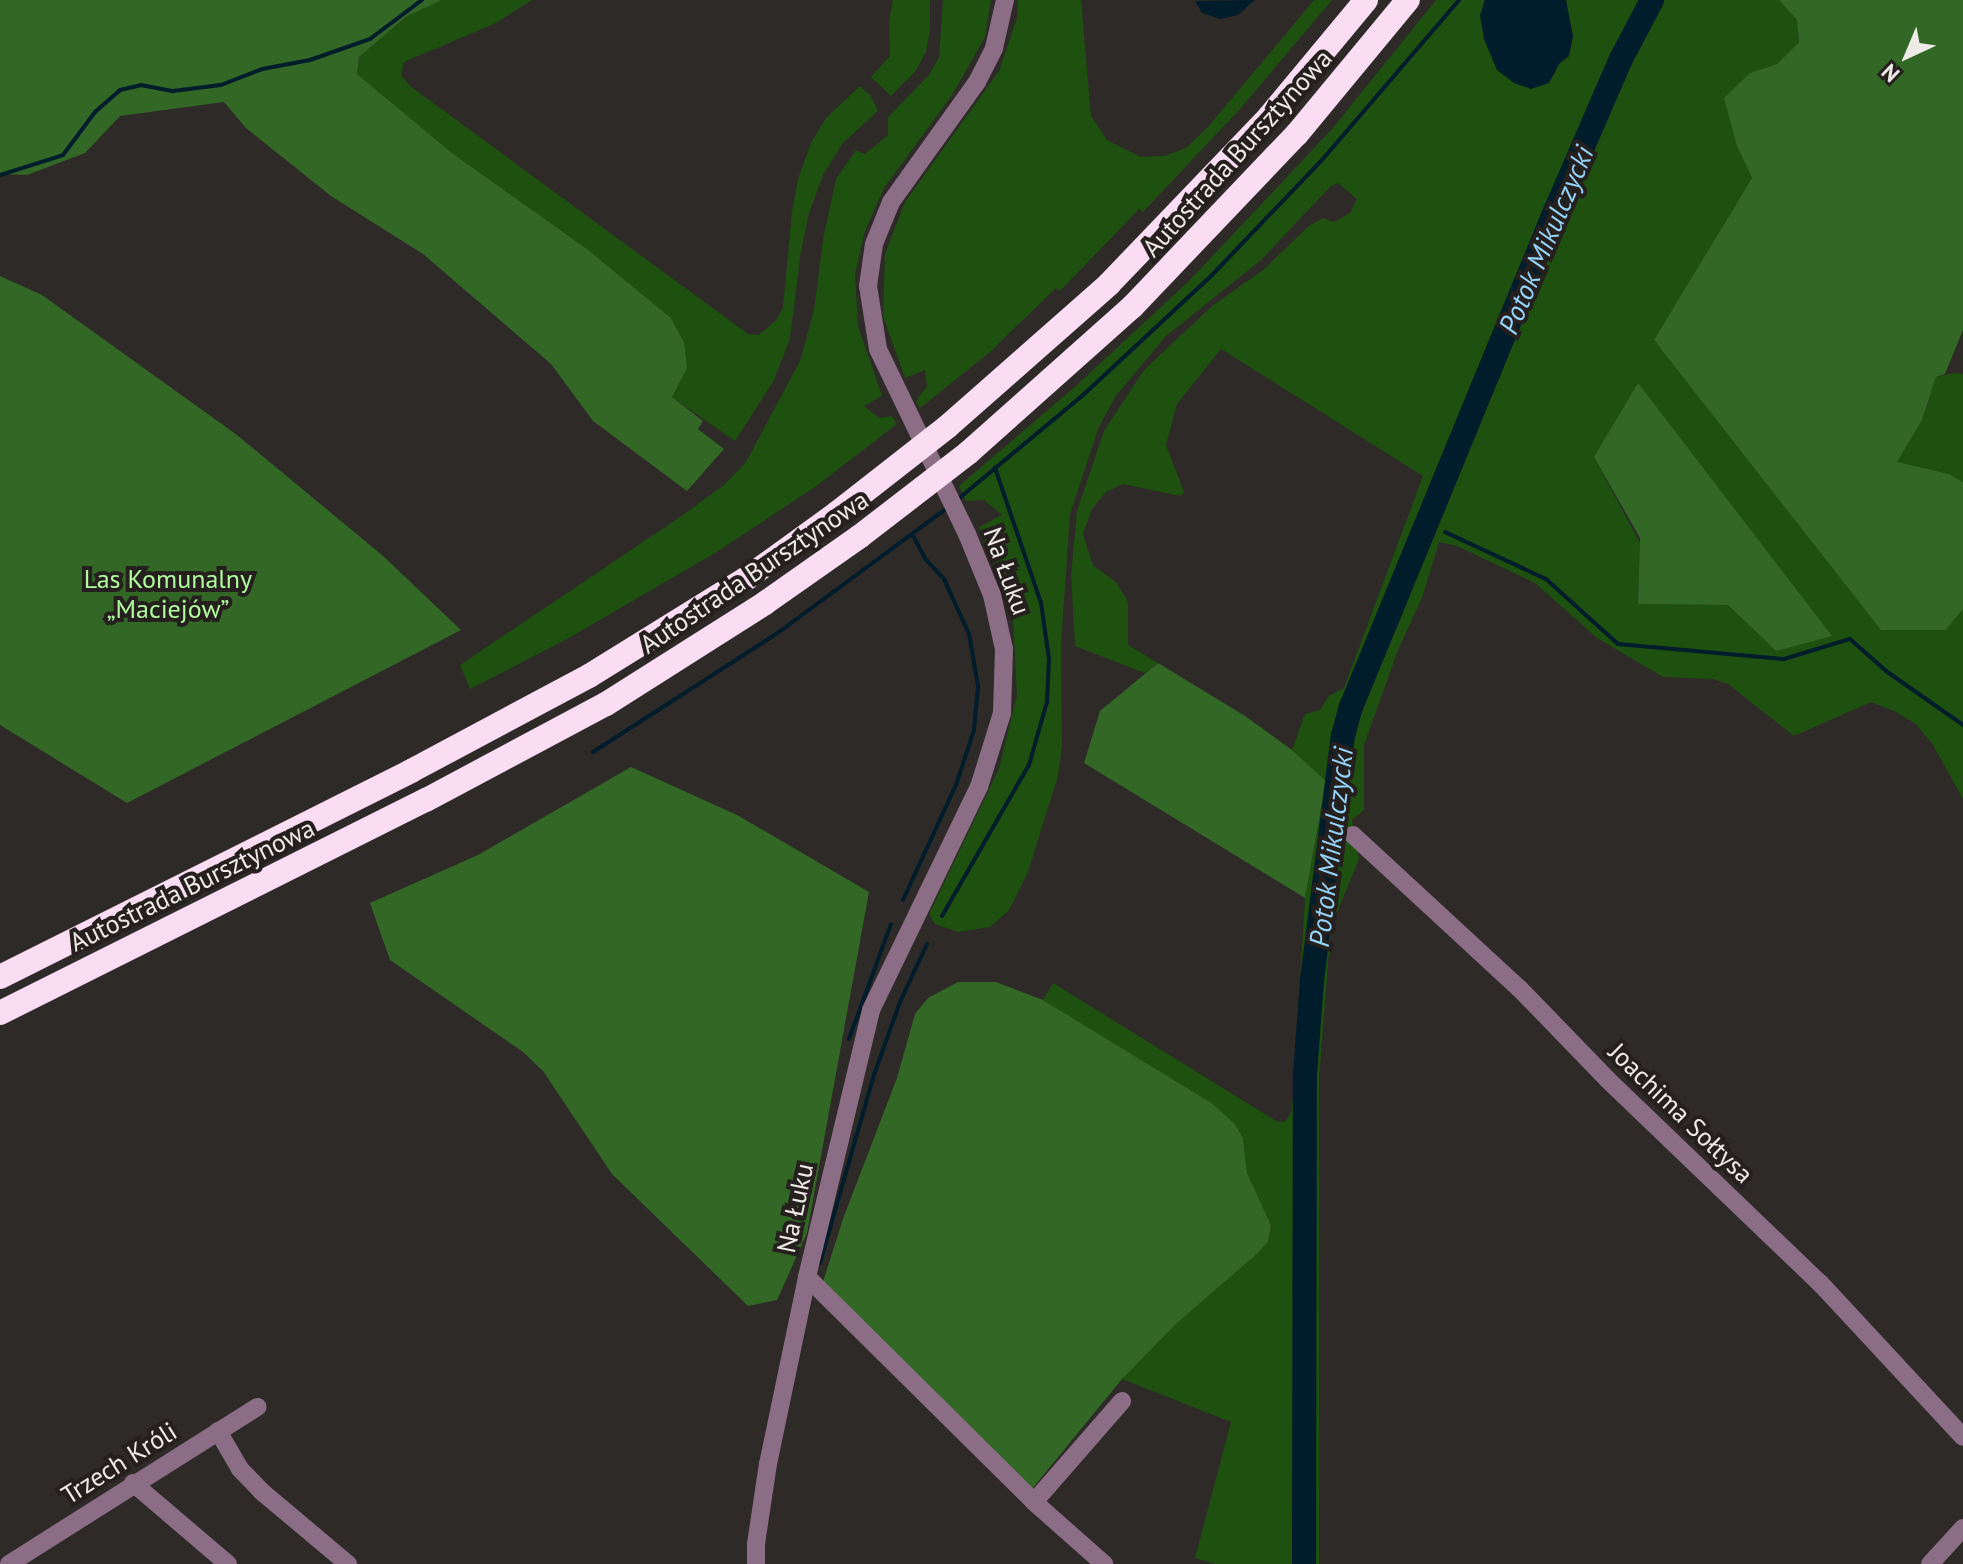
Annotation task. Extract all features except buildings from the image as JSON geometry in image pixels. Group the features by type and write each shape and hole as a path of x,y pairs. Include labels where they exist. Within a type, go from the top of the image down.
{"highway":[{"name":"Autostrada Bursztynowa","path":"0,977 494,729 667,629 824,523 947,427 1109,284 1269,117 1366,0"},
{"name":"Autostrada Bursztynowa","path":"0,1013 539,741 683,657 848,546 968,453 1132,307 1297,134 1408,0"}],"street":[{"name":"Na Łuku","path":"756,1564 768,1464 807,1277 871,1010 979,787 999,728 1005,688 1003,636 992,595 967,534 895,390 872,332 868,286 874,244 902,184 986,66 1005,0"},
{"name":"Joachima Sołtysa","path":"1353,835 1519,988 1608,1080 1820,1283 1963,1437"},
{"name":"Na Łuku","path":"807,1277 1034,1502 1104,1564"},
{"path":"1034,1502 1122,1401"},
{"name":"Trzech Króli","path":"9,1564 257,1407"},
{"path":"218,1431 240,1469 261,1491 348,1564"},
{"path":"133,1483 228,1564"},
{"path":"1930,1564 1963,1528"}],"green space":[{"path":"0,0 442,0 407,16 359,57 357,74 452,153 587,249 671,318 684,342 687,368 672,397 703,421 698,429 724,449 687,491 593,421 551,364 423,254 331,196 246,128 224,102 120,116 85,153 27,175 0,174"},
{"path":"442,0 532,0 496,23 404,62 401,75 410,86 748,334 759,335 775,321 783,308 792,211 798,179 811,143 826,118 860,86 871,96 878,111 843,143 824,173 809,213 801,251 790,339 774,380 735,441 672,397 684,342 671,318 587,249 452,153 357,74 359,57 407,16"},
{"path":"893,0 930,0 930,30 926,52 915,72 891,96 871,77 890,56 889,21"},
{"path":"943,0 991,0 985,37 952,95 884,188 865,231 855,274 858,326 882,396 864,406 879,418 892,416 897,424 815,487 715,553 567,639 470,689 460,665 680,517 724,485 746,462 800,361 814,310 823,239 836,179 856,150 865,154 888,135 888,117 929,75 939,57"},
{"path":"1018,0 1081,0 1091,116 1107,140 1141,157 1164,156 1186,148 1207,128 1314,0 1332,0 1241,108 1143,212 1139,209 1060,291 1056,288 990,352 920,408 916,401 927,386 925,370 905,378 883,316 885,254 905,202 999,71 1017,18"},
{"path":"1436,0 1485,0 1483,3 1555,74 1566,0 1779,0 1797,20 1799,42 1777,64 1750,73 1737,146 1752,178 1654,341 1946,630 1963,609 1963,799 1933,745 1916,724 1894,711 1871,702 1794,736 1728,684 1713,679 1663,677 1597,638 1535,583 1457,546 1439,542 1422,598 1398,650 1364,745 1364,810 1352,820 1359,859 1331,927 1319,1078 1319,1564 1216,1564 1195,1558 1231,1422 1122,1379 1177,1323 1258,1253 1268,1242 1271,1225 1247,1173 1243,1137 1210,1102 1043,1000 1053,983 1276,1121 1285,1122 1291,1113 1293,1098 1305,898 1326,781 1292,750 1305,714 1320,710 1329,696 1344,688 1423,476 1221,349 1177,404 1166,445 1184,492 1180,496 1123,484 1106,492 1092,509 1083,534 1093,565 1117,583 1128,602 1128,645 1158,663 1145,673 1075,646 1071,576 1077,511 1104,431 1144,370 1212,306 1263,270 1309,226 1323,218 1334,222 1350,213 1357,199 1338,183 1331,186 1261,260 1165,337 1115,397 1099,427 1070,514 1061,645 1062,746 1058,776 1028,872 1009,910 990,927 958,932 935,924 929,914 999,769 1017,695 1013,620 979,527 1002,515 984,500 966,501 959,486 1077,385 1190,280 1332,129","holes":["1594,457 1776,651 1728,605 1638,604 1640,543"]},
{"path":"1779,0 1963,0 1963,330 1945,374 1936,377 1922,420 1897,462 1949,474 1963,482 1963,609 1946,630 1881,630 1654,340 1752,178 1737,146 1724,98 1750,73 1777,64 1799,42 1797,20"},
{"name":"Las Komunalny „Maciejów”","path":"0,276 42,295 237,435 382,555 461,630 127,803 0,725"},
{"path":"1963,374 1963,482 1949,474 1896,463 1923,418 1936,377"},
{"path":"1638,383 1832,636 1776,651 1728,605 1638,604 1640,538 1594,457"},
{"path":"1158,663 1245,716 1292,750 1326,781 1305,898 1084,763 1100,711"},
{"path":"631,767 737,815 869,892 807,1233 777,1300 748,1306 612,1174 543,1071 523,1052 390,960 370,903 478,855"},
{"path":"958,982 996,982 1043,1000 1210,1102 1234,1123 1243,1138 1247,1173 1271,1225 1268,1242 1177,1323 1122,1379 1027,1495 820,1291 844,1216 897,1078 915,1014 928,998"}],"water":[{"path":"1255,0 1238,15 1220,19 1202,13 1195,1"},
{"path":"1485,0 1566,0 1573,36 1569,56 1559,64 1549,83 1531,89 1514,83 1497,70 1484,39 1480,15"}],"waterway":[{"path":"0,175 63,155 95,112 120,90 141,85 173,91 221,85 262,69 310,60 370,39 422,0"},
{"path":"957,500 1082,396 1212,275 1322,160 1459,0"},
{"name":"Potok Mikulczycki","path":"1304,1564 1305,1074 1312,980 1343,736 1351,707 1553,216 1621,59 1652,0"},
{"path":"942,916 1029,765 1047,702 1049,659 1041,603 995,468"},
{"path":"593,752 779,632 947,508"},
{"name":"Potok Mikulczycki","path":"1427,523 1433,526"},
{"path":"1445,532 1546,579 1618,644 1784,659 1850,639 1886,671 1963,725"},
{"path":"903,900 956,785 974,730 978,686 969,634 944,579 926,560 913,536"},
{"path":"849,1039 891,924"},
{"path":"820,1263 874,1075 900,1002 927,944"}]}
